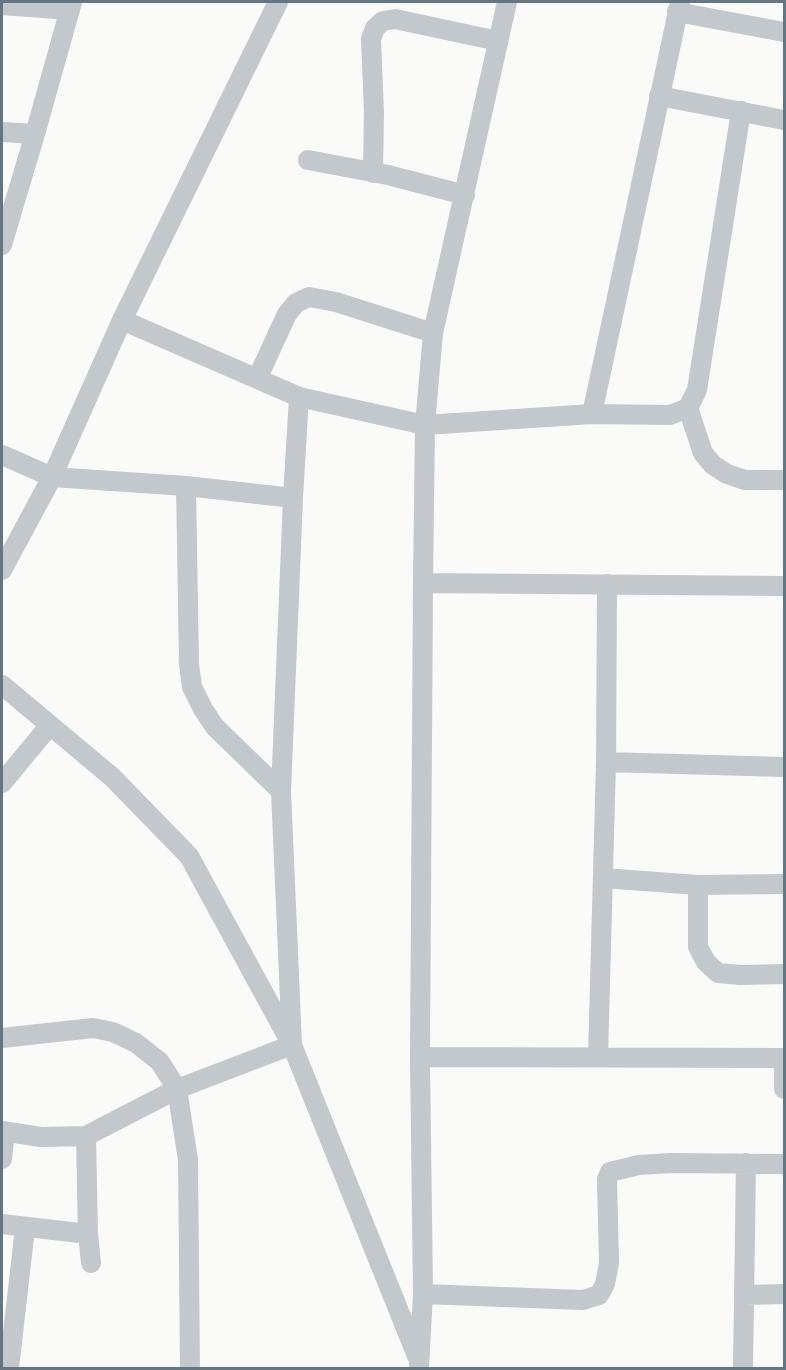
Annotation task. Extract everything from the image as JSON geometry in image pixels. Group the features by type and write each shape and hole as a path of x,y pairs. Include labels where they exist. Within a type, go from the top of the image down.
{"street":[{"path":"2,570 52,477 122,320 278,2"},
{"path":"419,1365 423,1294 420,1057 425,425 433,333 507,2"},
{"path":"2,5 71,6 2,245"},
{"path":"592,414 678,7 784,32"},
{"path":"373,173 374,113 371,39 375,28 383,21 395,19 498,41"},
{"path":"659,96 784,120"},
{"path":"122,320 299,397 425,425 592,414 670,416 688,408 697,390 741,111"},
{"path":"2,132 35,134"},
{"path":"308,160 465,195"},
{"path":"257,379 287,314 296,303 309,297 336,302 433,333"},
{"path":"292,1045 281,791 292,498 299,397"},
{"path":"688,408 703,453 713,465 727,474 745,480 784,480"},
{"path":"2,455 52,477 186,486 292,498"},
{"path":"186,486 189,664 192,687 215,727 281,791"},
{"path":"423,583 784,586"},
{"path":"598,1057 608,584"},
{"path":"2,685 112,777 189,856 292,1045 419,1365"},
{"path":"2,783 50,725"},
{"path":"606,762 784,767"},
{"path":"603,878 698,885 784,884"},
{"path":"698,885 698,947 706,962 718,974 784,974"},
{"path":"2,1038 93,1028 112,1032 136,1043 160,1062 177,1089 188,1160 190,1368"},
{"path":"2,1160 3,1131 41,1137 86,1136 177,1089 292,1045"},
{"path":"420,1057 784,1058 784,1089"},
{"path":"86,1136 88,1234 91,1263"},
{"path":"423,1294 583,1300 598,1295 605,1284 609,1263 608,1179 610,1172 650,1164 784,1164"},
{"path":"743,1368 746,1164"},
{"path":"2,1224 88,1234"},
{"path":"2,1367 8,1368 25,1228"},
{"path":"744,1295 784,1294"}]}
